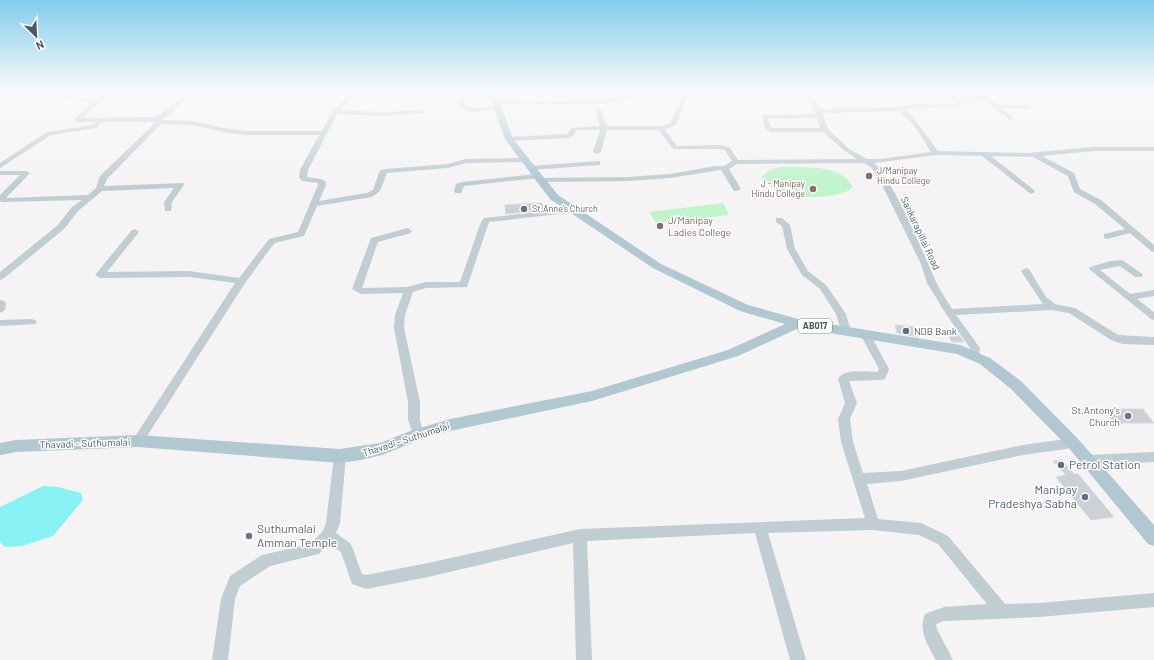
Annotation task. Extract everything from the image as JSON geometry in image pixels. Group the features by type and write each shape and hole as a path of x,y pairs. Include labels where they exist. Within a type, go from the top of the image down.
{"main road":[{"name":"AB017","path":"502,122 509,139 532,171 554,196 657,266 700,288 744,308 798,323 960,350 985,362 1016,385 1073,443 1154,538"},
{"name":"Thavadi - Suthumalai","path":"0,449 16,446 138,441 340,456 361,454 382,449 418,434 450,424 592,396 733,353 798,323"}],"street":[{"path":"0,166 49,133 94,127 98,122"},
{"path":"100,190 103,178 157,122"},
{"path":"172,122 192,123 228,131 248,133 323,133"},
{"path":"138,441 241,280 272,241 301,234 322,185 321,181 305,179 303,177 304,170 329,122"},
{"path":"597,152 604,128 602,122"},
{"path":"509,139 569,136 572,134 573,129 577,128 661,128 673,125 674,122"},
{"path":"766,122 767,127 771,130 826,130"},
{"name":"Sankarapillai Road","path":"821,122 826,130 847,150 875,167 886,185 925,264 932,283 949,312 975,348 975,356"},
{"path":"913,122 936,154"},
{"path":"661,128 675,148 725,147 728,148 736,162"},
{"path":"315,204 369,195 376,191 383,172 386,171 448,166 466,161 532,171 628,179 670,176 714,168 725,168 736,162 867,161 896,160 936,154 982,153 1036,155 1094,149 1154,149"},
{"path":"982,153 1031,192"},
{"path":"1036,155 1071,175 1077,190 1098,202 1154,249"},
{"path":"458,191 459,186 462,184 532,171 597,163"},
{"path":"725,168 737,189"},
{"path":"0,173 26,173 1,198 5,200 91,197"},
{"path":"0,277 4,270 39,246 61,227 74,209 100,190 180,185 168,202 168,208"},
{"path":"408,231 374,240 357,289 361,291 409,290 414,287 426,285 464,285 485,222 487,220 574,210"},
{"path":"779,220 786,225 791,248 805,273 823,287 841,314 846,331"},
{"path":"1107,236 1131,230"},
{"path":"135,232 100,276 163,274 226,277 241,280"},
{"path":"1138,275 1122,263 1110,264 1093,269 1154,317"},
{"path":"1026,271 1044,299 1052,307"},
{"path":"409,290 400,315 399,328 414,402 414,420 418,434"},
{"path":"1129,297 1154,293"},
{"path":"0,303 0,310"},
{"path":"949,312 1052,307 1072,310 1115,338 1123,340 1154,341"},
{"path":"0,323 32,322"},
{"path":"865,334 884,369 881,376 850,376 843,379 851,403 844,419 847,442 873,524"},
{"path":"859,480 901,476 1023,450 1073,443"},
{"path":"220,660 228,599 235,581 267,560 314,549 328,535 333,523 340,456"},
{"path":"1089,460 1154,457"},
{"path":"328,535 346,548 357,579 366,582 428,570 580,535 760,527 873,524 921,529 943,540 1002,611"},
{"path":"760,527 798,660"},
{"path":"580,535 584,660"},
{"path":"945,660 930,632 928,623 930,619 944,614 1039,610 1154,600"}],"green space":[{"path":"804,167 825,169 838,173 844,176 853,187 845,192 833,195 805,197 778,191 768,185 762,177 766,173 776,168"},
{"path":"723,203 729,215 656,223 649,212"}],"water":[{"path":"43,486 58,487 81,493 83,500 53,536 22,546 5,547 0,542 0,507"}],"building":[{"name":"St.Anne's Church","path":"542,203 544,210 506,214 505,205"},
{"name":"NDB Bank","path":"895,325 915,327 918,337 897,333"},
{"path":"947,333 957,333 964,342 952,342"},
{"name":"St.Antony's Church","path":"1103,409 1143,409 1154,423 1114,423"},
{"name":"Manipay Pradeshya Sabha","path":"1062,460 1074,474 1078,474 1114,517 1091,520 1056,477 1066,475 1053,461"}],"place":[{"name":"J/Manipay Hindu College","path":"869,176"},
{"name":"J - Manipay Hindu College","path":"813,189"},
{"name":"St.Anne's Church","path":"524,209"},
{"name":"J/Manipay Ladies College","path":"660,226"},
{"name":"NDB Bank","path":"906,331"},
{"name":"St.Antony's Church","path":"1128,416"},
{"name":"Petrol Station","path":"1061,465"},
{"name":"Manipay Pradeshya Sabha","path":"1085,497"},
{"name":"Suthumalai Amman Temple","path":"249,536"}]}
